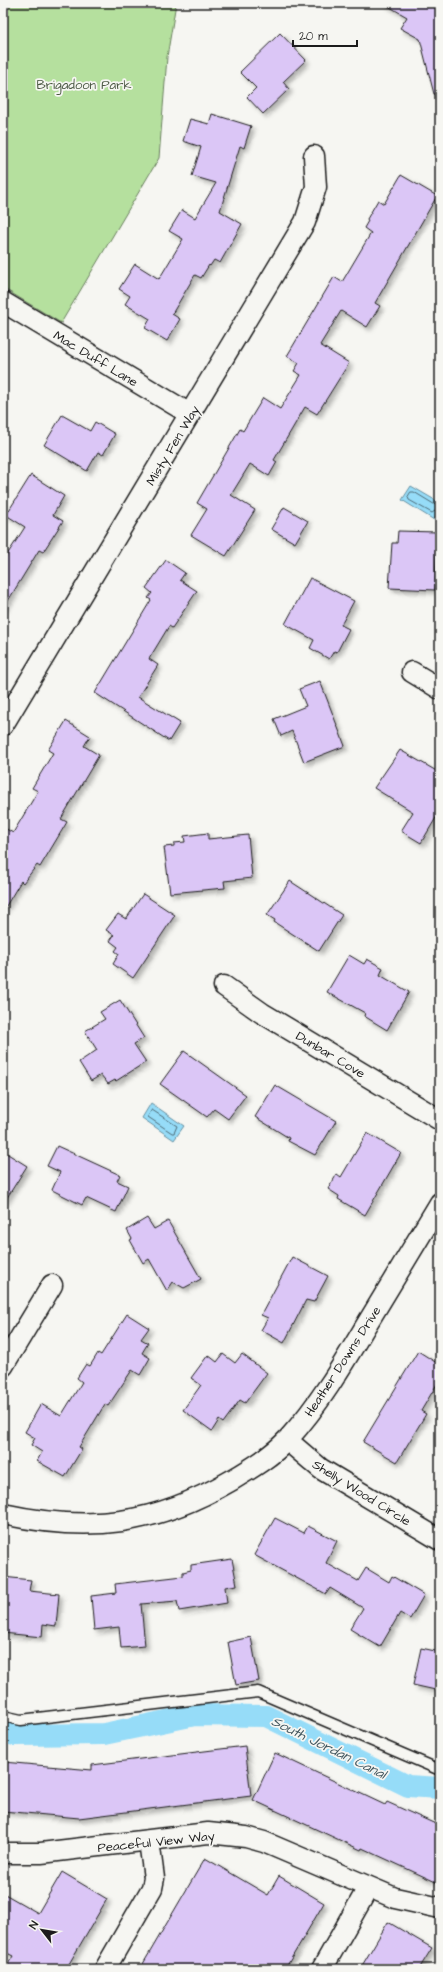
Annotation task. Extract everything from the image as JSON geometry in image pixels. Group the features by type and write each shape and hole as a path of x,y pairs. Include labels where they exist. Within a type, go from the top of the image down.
{"street":[{"name":"Misty Fen Way","path":"3,725 305,222 316,187 314,156"},
{"name":"Mac Duff Lane","path":"3,302 190,414"},
{"path":"412,672 440,689"},
{"name":"Dunbar Cove","path":"224,986 262,1013 440,1120"},
{"name":"Heather Downs Drive","path":"3,1514 32,1520 80,1524 127,1521 159,1514 191,1502 256,1466 287,1440 315,1407 340,1369 440,1203"},
{"path":"3,1366 52,1285"},
{"name":"Shelly Wood Circle","path":"287,1440 321,1469 440,1540"},
{"name":"Peaceful View Way","path":"3,1853 41,1853 208,1834 246,1837 264,1842 368,1888 395,1898 440,1908"},
{"path":"105,1969 152,1888 154,1878 149,1841"},
{"path":"322,1969 368,1888"}],"lane":[{"path":"3,1716 21,1720 258,1692 440,1770"}],"green space":[{"name":"Brigadoon Park","path":"3,3 176,3 167,57 159,158 61,323 3,288"}],"water":[{"path":"411,486 440,503 440,510 434,520 402,500"},
{"path":"151,1103 184,1126 174,1140 142,1118"}],"building":[{"path":"383,3 440,3 440,94 434,94 420,39 400,28 407,17"},
{"path":"280,33 306,60 283,82 289,89 263,114 247,97 256,88 240,72"},
{"path":"212,114 251,126 244,148 240,146 220,211 242,224 220,263 214,260 201,278 195,275 172,314 180,319 167,341 145,328 150,319 125,304 130,296 119,289 135,264 159,279 183,239 169,231 182,210 195,218 216,183 192,176 201,147 183,141 190,119 209,124"},
{"path":"401,175 437,196 375,303 380,306 367,327 341,311 320,345 349,363 317,414 305,407 274,460 277,462 269,476 250,464 231,495 255,510 226,556 191,535 207,509 197,503 240,429 243,431 263,398 280,409 301,375 294,371 299,363 287,356 334,277 342,282 371,233 364,228 368,221 367,219 378,200 384,204"},
{"path":"62,415 90,431 95,422 115,434 103,455 98,452 87,471 44,445"},
{"path":"31,475 64,496 53,515 63,521 43,552 39,550 3,609 3,561 25,527 6,515"},
{"path":"284,507 308,521 295,543 271,529"},
{"path":"398,531 437,532 435,590 389,588 392,543 397,543"},
{"path":"166,560 185,573 180,580 197,591 172,628 169,626 149,659 158,665 138,697 180,723 169,741 95,693 151,600 148,598 152,593 146,588"},
{"path":"310,578 354,601 341,625 349,629 337,652 334,651 329,659 310,648 314,640 285,624"},
{"path":"320,681 345,746 304,762 292,731 281,736 274,719 306,706 299,689"},
{"path":"66,721 90,736 84,746 99,755 61,819 67,822 40,867 37,865 23,883 21,881 3,911 3,827 13,833 38,791 32,788 53,753 48,750"},
{"path":"400,750 440,773 440,811 421,843 401,831 413,812 374,788"},
{"path":"208,833 208,839 248,835 252,878 224,881 225,888 170,893 164,847 174,846 174,843 185,842 184,836"},
{"path":"290,881 342,915 319,951 274,922 275,920 267,915"},
{"path":"143,894 175,915 133,978 113,964 119,954 115,951 118,947 110,941 114,935 106,930 118,914 126,919"},
{"path":"349,955 364,964 367,959 383,968 380,975 409,992 387,1030 364,1016 365,1013 327,992"},
{"path":"120,1000 144,1038 134,1044 146,1062 116,1081 115,1080 108,1084 101,1075 91,1081 79,1062 97,1050 85,1031 105,1019 100,1012"},
{"path":"184,1051 246,1095 228,1119 214,1109 207,1117 160,1084"},
{"path":"275,1085 336,1121 315,1155 288,1141 289,1138 255,1117"},
{"path":"367,1133 401,1153 365,1215 338,1199 339,1196 328,1189 337,1174 341,1177"},
{"path":"57,1146 120,1175 117,1181 128,1186 116,1212 86,1198 82,1205 52,1190 60,1172 47,1166"},
{"path":"3,1151 27,1166 3,1204"},
{"path":"147,1218 154,1229 168,1221 201,1279 184,1288 173,1282 167,1291 149,1259 143,1263 130,1240 132,1239 127,1230"},
{"path":"292,1257 328,1276 314,1302 306,1300 284,1343 261,1330 268,1318 261,1315"},
{"path":"127,1314 149,1328 141,1339 148,1343 142,1353 150,1358 140,1375 132,1370 108,1406 105,1404 79,1447 82,1449 65,1477 37,1461 42,1452 31,1445 35,1438 25,1432 41,1404 61,1416 82,1382 77,1378 86,1364 90,1366 98,1353 101,1355"},
{"path":"418,1351 440,1365 440,1379 421,1411 426,1414 397,1462 363,1442"},
{"path":"223,1354 235,1363 242,1354 267,1373 245,1403 240,1400 223,1423 219,1420 212,1431 183,1410 201,1385 191,1378 208,1355 217,1362"},
{"path":"275,1518 304,1533 308,1526 337,1541 326,1563 358,1581 366,1568 389,1582 392,1576 424,1595 410,1619 400,1613 380,1647 350,1629 363,1608 330,1588 326,1594 254,1555"},
{"path":"232,1559 237,1585 225,1587 227,1603 179,1611 177,1601 141,1604 145,1646 121,1648 119,1627 94,1630 91,1596 116,1593 115,1584 183,1576 183,1572 191,1570 191,1565"},
{"path":"3,1577 31,1580 29,1591 59,1594 56,1626 43,1624 42,1637 3,1633"},
{"path":"251,1637 259,1681 236,1685 228,1642"},
{"path":"421,1648 440,1652 440,1691 413,1685"},
{"path":"245,1746 251,1796 79,1818 3,1811 3,1762 92,1770 92,1765"},
{"path":"275,1753 385,1805 387,1802 440,1826 440,1884 362,1848 361,1850 253,1800"},
{"path":"205,1858 268,1895 279,1876 324,1903 285,1969 140,1969"},
{"path":"62,1872 107,1899 66,1969 5,1969 13,1956 3,1951 3,1893 38,1913"},
{"path":"388,1922 432,1948 419,1969 360,1969"}],"waterway":[{"name":"South Jordan Canal","path":"3,1732 15,1735 104,1734 195,1715 266,1716 408,1786 440,1788"}]}
